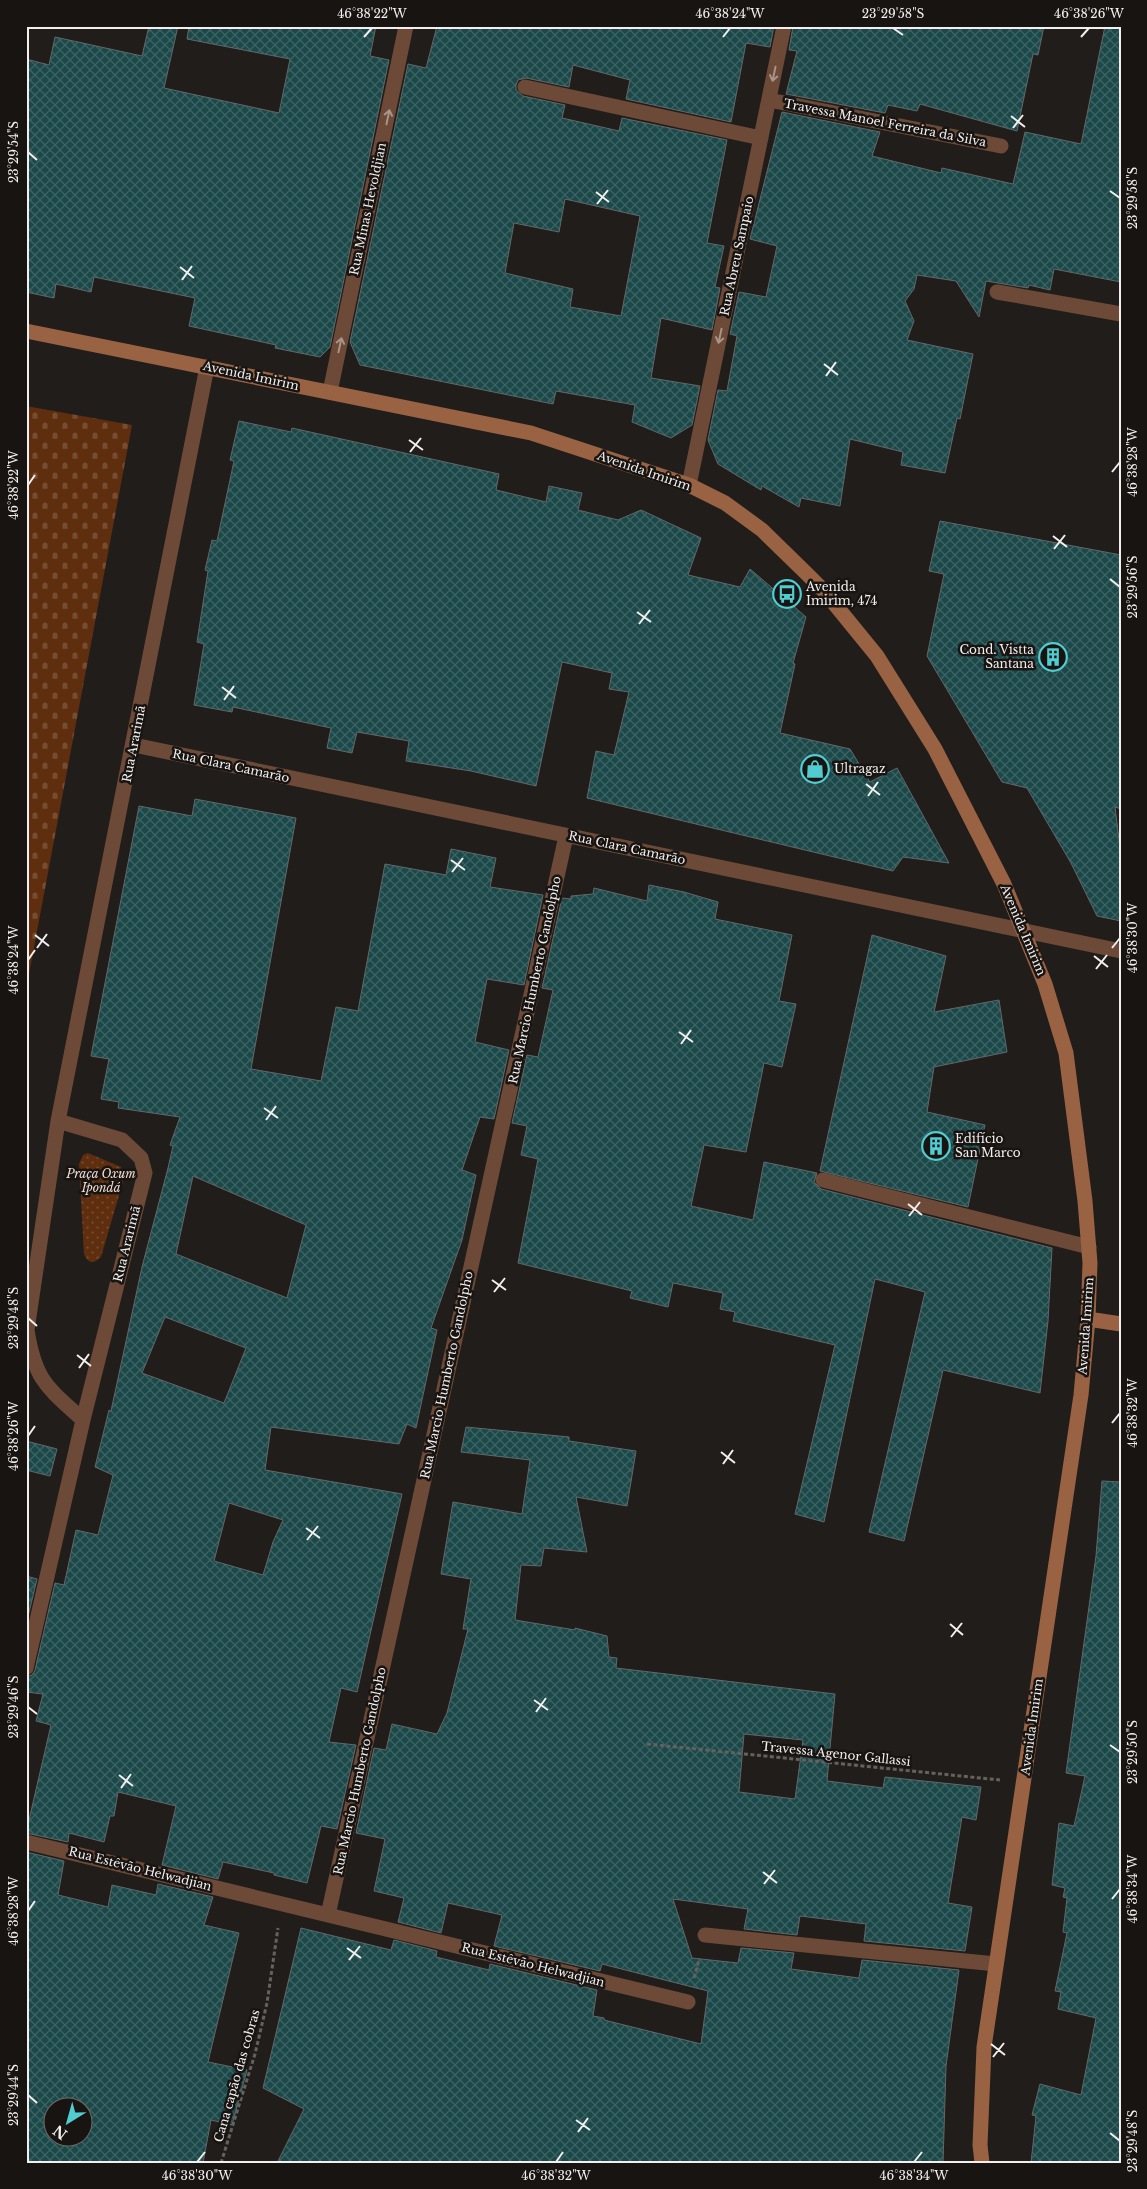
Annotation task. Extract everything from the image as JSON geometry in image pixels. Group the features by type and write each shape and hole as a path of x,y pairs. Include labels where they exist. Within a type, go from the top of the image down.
{"main road":[{"name":"Avenida Imirim","path":"26,331 531,433 689,485 725,504 762,530 824,591 877,656 935,749 1004,884 1045,984 1066,1053 1089,1247 1088,1319 1081,1395 984,2047 980,2145 982,2163"},
{"path":"1088,1319 1121,1324"}],"street":[{"name":"Rua Minas Hevoldjian","path":"330,392 406,26"},
{"name":"Rua Abreu Sampaio","path":"689,485 784,26"},
{"path":"524,86 761,138"},
{"name":"Travessa Manoel Ferreira da Silva","path":"769,100 1001,146"},
{"path":"997,292 1121,314"},
{"name":"Rua Ararimã","path":"83,1420 44,1384 32,1357 27,1330 58,1121 134,745 207,367"},
{"name":"Rua Clara Camarão","path":"134,745 1121,951"},
{"name":"Rua Marcio Humberto Gandolpho","path":"328,1915 566,836"},
{"name":"Rua Ararimã","path":"26,1668 83,1420 145,1173 141,1158 122,1140 58,1121"},
{"path":"823,1180 1089,1247"},
{"name":"Rua Estêvão Helwadjian","path":"26,1842 688,2002"},
{"path":"706,1935 996,1964"}],"path":[{"name":"Travessa Agenor Gallassi","path":"647,1744 1024,1782"},
{"name":"Cana capão das cobras","path":"221,2163 255,2054 267,2003 281,1904"},
{"path":"688,2002 706,1935"}],"green space":[{"path":"26,406 132,425 26,990"},
{"name":"Praça Oxum Ipondá","path":"88,1153 121,1167 124,1178 101,1257 91,1262 87,1260 84,1254 79,1164 83,1155"}],"building":[{"path":"149,26 178,26 164,88 279,113 290,59 187,39 189,26 376,26 370,56 389,60 330,347 320,357 275,348 276,345 189,326 195,298 94,277 91,292 56,284 54,298 26,292 26,59 49,65 55,37 142,56"},
{"path":"437,26 774,26 770,47 746,43 731,122 626,99 630,80 573,65 569,87 526,78 518,80 516,85 516,90 523,96 565,105 562,118 619,131 622,118 727,140 707,243 724,246 715,287 720,288 712,330 661,318 651,378 700,386 692,425 671,438 632,422 635,405 556,391 553,404 360,365 350,342 408,64 426,68","holes":["565,199 640,216 621,316 570,307 573,289 505,273 514,223 559,232"]},
{"path":"793,26 1044,26 1038,55 1033,54 1017,131 920,104 917,111 888,105 885,113 786,94 797,51 789,50"},
{"path":"1105,26 1121,26 1121,282 1054,269 1050,290 1029,285 1028,288 986,281 979,317 956,281 917,275 914,289 905,301 914,321 907,340 973,354 960,419 957,418 945,473 901,465 903,452 850,439 840,506 801,498 799,507 762,486 761,490 718,464 708,440 718,390 727,391 737,336 730,334 739,292 766,297 777,246 750,239 782,112 880,132 872,156 941,173 942,168 1013,184 1025,132 1081,144"},
{"path":"239,421 291,432 292,428 499,474 496,490 546,502 549,486 582,493 578,510 618,520 641,510 701,538 688,575 740,587 750,569 806,617 793,663 795,664 780,733 850,749 870,782 897,768 949,863 903,857 893,871 587,798 596,751 614,755 629,692 609,689 612,673 562,662 536,786 471,771 406,761 409,741 357,732 352,753 327,748 331,728 233,707 232,712 194,705 204,644 197,642 208,571 205,570 212,540 217,541 234,461 230,460"},
{"path":"940,521 1121,555 1121,809 1115,807 1121,856 1121,921 1097,916 1071,863 1027,788 1002,782 927,656 944,574 929,571"},
{"path":"195,799 296,818 251,1069 321,1081 336,1007 358,1011 385,864 446,875 451,849 496,858 490,887 543,895 524,985 487,979 475,1042 509,1050 494,1119 480,1117 462,1170 476,1175 462,1240 431,1328 437,1330 416,1428 407,1424 399,1444 271,1427 265,1470 402,1494 357,1692 341,1688 329,1742 356,1745 337,1829 321,1826 307,1883 274,1875 274,1873 223,1862 218,1879 162,1865 176,1806 118,1792 114,1816 110,1816 104,1842 69,1833 68,1842 26,1833 51,1725 36,1721 43,1694 26,1692 26,1677 32,1675 35,1670 55,1583 64,1585 76,1530 98,1535 113,1475 95,1467 109,1410 111,1411 142,1267 168,1168 173,1146 170,1145 180,1117 118,1108 119,1102 101,1099 109,1059 91,1056 139,806 192,816","holes":["193,1176 306,1225 287,1298 176,1254","165,1317 246,1348 224,1403 142,1373","229,1503 283,1520 273,1542 263,1575 214,1561"]},
{"path":"649,885 684,892 718,902 715,919 792,935 779,1001 796,1004 782,1067 764,1063 746,1152 704,1145 691,1206 753,1220 764,1162 817,1173 814,1182 821,1189 1052,1248 1048,1321 1040,1393 943,1370 904,1541 869,1532 925,1292 875,1279 824,1522 795,1514 835,1345 733,1321 735,1312 720,1309 723,1293 673,1283 668,1307 630,1298 632,1291 518,1263 538,1159 521,1155 527,1126 512,1123 527,1055 538,1057 553,990 542,988 562,898 571,899 571,896 593,894 594,888 647,901"},
{"path":"872,935 946,956 934,1012 999,1000 1007,1052 934,1067 927,1112 985,1125 968,1207 820,1171"},
{"path":"466,1427 569,1437 569,1441 636,1451 627,1506 576,1497 587,1552 544,1548 541,1566 521,1565 515,1620 575,1630 575,1628 607,1636 609,1657 617,1658 616,1668 835,1694 827,1781 883,1788 885,1777 981,1787 976,1820 962,1817 948,1903 972,1907 965,1951 864,1941 866,1924 800,1916 797,1935 744,1929 748,1909 673,1899 692,1958 738,1963 741,1948 794,1953 791,1969 859,1978 862,1960 959,1970 946,2066 943,2163 277,2163 304,2109 263,2088 301,1928 391,1950 394,1940 437,1951 436,1957 489,1970 490,1964 597,1990 593,2016 701,2044 708,1991 602,1964 600,1971 494,1946 502,1915 448,1903 441,1933 398,1922 404,1898 374,1891 385,1839 356,1833 374,1748 386,1750 392,1724 437,1734 447,1713 468,1629 463,1629 471,1579 441,1574 453,1502 522,1514 530,1460 461,1452","holes":["744,1734 803,1740 795,1799 739,1792"]},
{"path":"26,1441 57,1449 50,1476 26,1470"},
{"path":"1102,1481 1121,1482 1121,2163 1031,2163 1036,2116 1032,2115 1040,2084 1081,2095 1096,2018 1058,2009 1061,1992 1055,1991 1067,1933 1063,1932 1067,1898 1063,1897 1065,1888 1052,1885 1059,1823 1074,1826 1085,1776 1066,1773 1096,1556"},
{"path":"26,1576 37,1579 26,1625"},
{"path":"26,1852 64,1861 58,1895 108,1907 112,1885 156,1895 158,1884 213,1897 204,1925 239,1933 208,2062 247,2070 232,2125 211,2120 203,2163 26,2163"}],"place":[{"name":"Avenida Imirim, 474","path":"787,594"},
{"name":"Cond. Vistta Santana","path":"1053,657"},
{"name":"Ultragaz","path":"815,769"},
{"name":"Edifício San Marco","path":"936,1146"}]}
